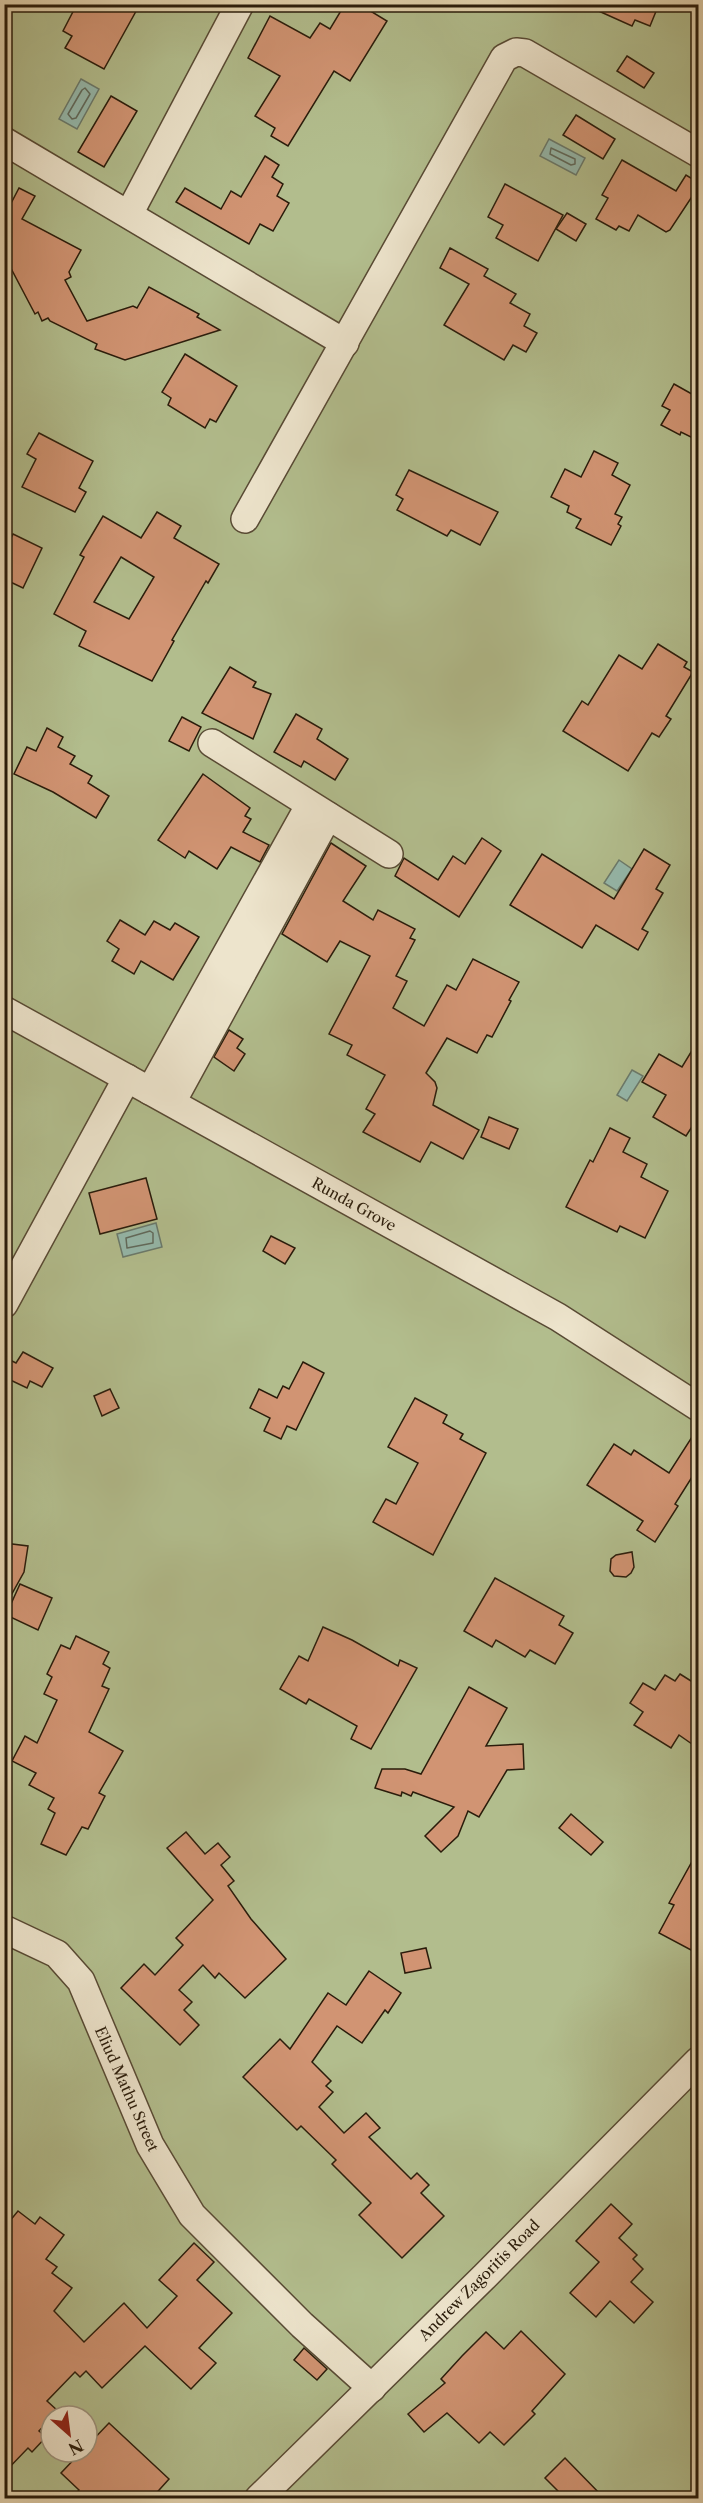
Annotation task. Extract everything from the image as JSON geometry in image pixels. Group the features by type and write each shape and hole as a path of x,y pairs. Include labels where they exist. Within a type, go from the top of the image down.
{"street":[{"path":"129,214 240,4"},
{"path":"245,519 504,58 516,52 525,53 699,153"},
{"path":"4,141 345,343"},
{"path":"212,743 389,854"},
{"path":"161,1097 318,811"},
{"name":"Runda Grove","path":"4,1010 558,1317 699,1407"},
{"path":"4,1304 127,1078"},
{"name":"Eliud Mathu Street","path":"4,1929 57,1954 81,1981 150,2145 192,2215 302,2325 372,2388"},
{"name":"Andrew Zagoritis Road","path":"259,2499 699,2061"}],"green space":[{"path":"5,5 698,5 698,2498 5,2498"}],"water":[{"path":"81,79 99,89 77,129 59,119"},
{"path":"549,139 585,158 576,175 540,156"},
{"path":"619,860 632,869 617,891 604,883"},
{"path":"632,1070 643,1076 627,1101 617,1095"},
{"path":"156,1223 162,1247 123,1257 117,1234"}],"building":[{"path":"77,4 140,4 104,69 65,48 72,36 63,31"},
{"path":"345,4 359,4 387,21 350,81 334,71 288,146 271,136 275,128 255,116 280,76 248,58 270,16 310,38 320,23 330,29"},
{"path":"583,4 659,4 650,26 635,20 632,26"},
{"path":"627,56 654,73 644,88 617,71"},
{"path":"111,96 137,111 104,167 78,152"},
{"path":"576,115 615,139 603,159 563,135"},
{"path":"265,156 279,165 272,177 283,184 277,196 289,203 273,231 260,224 249,244 176,202 185,188 221,209 231,191 241,197"},
{"path":"622,160 676,191 686,175 699,183 670,230 666,232 638,215 629,231 619,226 616,230 596,219 608,198 602,195"},
{"path":"505,184 563,215 538,261 496,238 503,225 488,217"},
{"path":"19,188 35,196 22,219 81,250 69,272 71,277 65,280 87,321 133,306 137,308 149,287 199,314 197,317 220,330 125,360 95,349 97,344 48,318 42,321 38,312 35,314 4,255 4,209 7,211"},
{"path":"567,213 586,224 576,241 556,229"},
{"path":"450,248 488,269 484,276 516,294 510,303 530,314 524,326 537,333 526,352 513,345 504,360 444,325 469,284 440,268"},
{"path":"185,354 237,386 216,422 210,419 205,428 168,405 171,398 162,392"},
{"path":"674,384 699,398 699,441 681,432 680,435 661,425 670,410 662,406"},
{"path":"39,433 93,461 79,488 86,492 75,512 22,487 36,459 27,454"},
{"path":"594,451 618,463 612,475 630,485 615,514 622,517 618,524 621,526 611,545 576,528 581,519 567,512 569,506 551,497 565,469 581,477"},
{"path":"409,470 498,512 480,545 451,530 447,536 397,510 403,499 396,495"},
{"path":"157,512 181,526 174,538 219,564 208,583 206,581 172,640 174,641 152,681 79,646 86,631 54,614 84,557 80,555 103,516 141,538","holes":["121,557 154,577 129,619 94,602"]},
{"path":"13,534 42,548 23,588 4,579 4,553"},
{"path":"658,644 687,662 684,667 693,672 666,716 671,719 659,737 652,733 628,771 563,731 582,701 588,705 619,655 642,669"},
{"path":"230,667 256,682 253,687 271,694 253,739 202,713"},
{"path":"296,714 322,729 317,739 348,759 335,780 304,761 301,767 274,752"},
{"path":"182,717 201,727 189,751 169,741"},
{"path":"47,728 63,737 58,747 75,756 70,764 92,776 88,783 109,796 96,818 53,792 14,774 27,747 36,751"},
{"path":"203,774 250,808 245,816 251,819 243,832 269,845 260,862 231,847 217,869 189,851 185,858 158,840"},
{"path":"482,838 501,851 459,917 395,876 404,858 438,880 453,856 465,864"},
{"path":"331,843 366,866 343,901 373,920 378,910 415,929 410,938 415,940 396,976 407,981 393,1008 424,1026 447,985 456,990 473,959 519,982 492,1037 487,1035 477,1053 447,1038 426,1073 435,1082 437,1088 433,1105 479,1130 463,1159 431,1142 420,1162 363,1132 375,1114 366,1109 385,1075 347,1055 352,1045 329,1034 370,956 340,941 327,962 282,934"},
{"path":"644,849 670,865 656,889 663,893 642,929 648,932 638,950 596,925 582,948 510,905 542,854 614,899"},
{"path":"120,920 145,935 154,921 170,930 175,923 199,937 173,980 141,961 134,974 112,961 119,949 107,941"},
{"path":"229,1030 243,1039 237,1048 245,1054 234,1071 214,1057"},
{"path":"699,1039 699,1116 686,1136 653,1117 666,1095 642,1082 659,1054 682,1067"},
{"path":"489,1117 518,1129 509,1149 481,1137"},
{"path":"610,1128 630,1138 623,1152 647,1164 641,1177 668,1191 645,1238 620,1226 617,1232 566,1207 590,1160 593,1162"},
{"path":"146,1178 157,1219 100,1234 89,1193"},
{"path":"271,1236 295,1248 285,1264 263,1251"},
{"path":"23,1352 53,1368 42,1387 30,1381 27,1388 4,1377 4,1357 16,1363"},
{"path":"303,1362 324,1373 296,1430 287,1426 281,1439 264,1431 270,1418 250,1408 259,1389 277,1398 283,1386 289,1389"},
{"path":"110,1389 119,1408 102,1416 94,1396"},
{"path":"415,1398 447,1415 443,1423 463,1434 460,1439 486,1453 433,1555 373,1522 386,1499 396,1504 418,1463 388,1447"},
{"path":"699,1426 699,1466 675,1504 678,1506 655,1542 637,1530 643,1521 587,1485 614,1444 631,1455 634,1450 669,1473"},
{"path":"4,1543 28,1546 24,1572 4,1608"},
{"path":"632,1552 634,1567 631,1573 626,1577 614,1576 610,1571 611,1559 616,1555"},
{"path":"495,1578 564,1616 559,1625 573,1633 555,1664 530,1650 525,1657 496,1640 492,1647 464,1631"},
{"path":"20,1584 52,1598 38,1630 6,1615"},
{"path":"323,1627 352,1640 398,1666 400,1660 417,1668 371,1749 351,1739 357,1726 309,1699 306,1704 280,1689 299,1656 308,1661"},
{"path":"76,1636 109,1652 103,1664 110,1668 102,1686 109,1689 89,1732 123,1751 99,1793 105,1796 88,1829 82,1827 66,1855 41,1844 55,1813 48,1809 54,1798 29,1785 36,1773 12,1761 25,1736 37,1743 57,1700 44,1694 52,1677 47,1674 61,1645 70,1649"},
{"path":"680,1674 699,1686 699,1734 692,1744 679,1735 671,1748 634,1725 643,1712 630,1703 643,1683 655,1690 665,1675 675,1681"},
{"path":"469,1687 507,1708 486,1746 523,1744 524,1769 507,1770 479,1817 468,1811 458,1836 441,1852 425,1836 454,1807 413,1792 411,1796 402,1792 401,1796 375,1788 382,1769 405,1769 421,1774"},
{"path":"571,1814 603,1842 591,1855 559,1828"},
{"path":"186,1832 205,1854 218,1843 230,1857 221,1865 234,1881 228,1886 251,1919 286,1959 245,1998 219,1973 215,1978 203,1965 179,1990 192,2002 184,2010 199,2025 180,2045 121,1988 144,1964 155,1975 183,1945 176,1938 213,1900 167,1848"},
{"path":"699,1849 699,1937 691,1950 659,1933 674,1905 669,1903"},
{"path":"426,1948 431,1968 405,1973 401,1953"},
{"path":"369,1971 401,1993 388,2013 385,2010 362,2043 337,2026 312,2062 331,2081 326,2086 333,2092 319,2107 344,2133 366,2113 380,2128 369,2137 411,2179 417,2173 429,2185 421,2193 444,2216 402,2258 359,2215 371,2203 332,2164 336,2160 301,2126 297,2130 243,2077 280,2039 290,2049 328,1993 346,2005"},
{"path":"611,2204 632,2224 619,2238 637,2255 633,2259 643,2269 631,2282 653,2302 634,2323 610,2301 596,2317 570,2293 599,2262 576,2241"},
{"path":"18,2211 35,2224 40,2217 64,2235 46,2259 57,2267 52,2273 72,2288 54,2311 84,2342 124,2303 147,2328 177,2296 159,2280 194,2243 214,2262 197,2280 232,2313 199,2348 216,2363 191,2389 145,2346 102,2388 86,2371 80,2377 75,2372 47,2401 50,2404 39,2404 39,2444 32,2452 28,2448 4,2473 4,2228"},
{"path":"521,2331 565,2374 532,2411 535,2414 504,2445 490,2432 479,2443 447,2413 424,2432 408,2414 445,2383 441,2379 486,2332 504,2349"},
{"path":"304,2348 327,2369 317,2380 294,2360"},
{"path":"109,2423 169,2479 151,2499 71,2499 79,2490 61,2473 70,2464 99,2464 99,2433"},
{"path":"565,2458 605,2499 566,2499 545,2478"}]}
